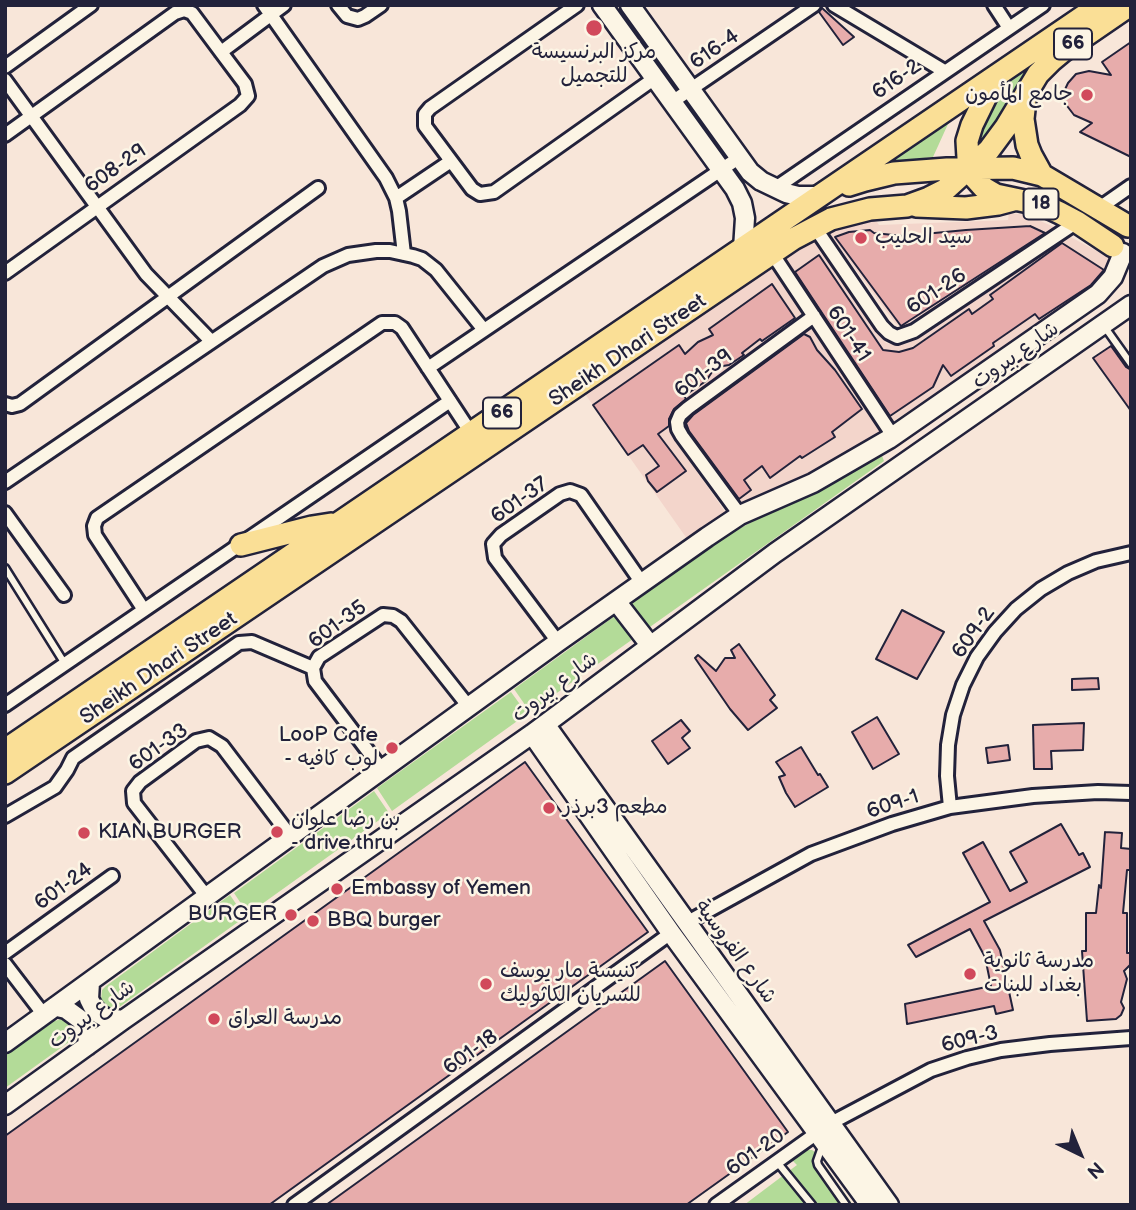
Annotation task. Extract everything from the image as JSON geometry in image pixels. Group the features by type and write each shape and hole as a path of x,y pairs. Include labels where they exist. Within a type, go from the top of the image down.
{"main road":[{"path":"602,5 735,189 746,218 743,249"},
{"path":"630,5 750,172 774,189 799,196 821,196"},
{"name":"Sheikh Dhari Street","path":"5,750 1100,5"},
{"name":"Sheikh Dhari Street","path":"5,773 814,226 870,209 907,206 945,190 997,141 1038,74 1063,51 1130,5"},
{"path":"970,168 966,150 968,134 997,74"},
{"path":"1027,92 1024,132 1031,155 1042,175"},
{"name":"18","path":"970,168 979,184 996,195 1043,205 1077,222 1121,251"},
{"name":"18","path":"821,196 887,174 1013,168 1042,175 1130,228"},
{"path":"907,206 966,208 1014,200"},
{"name":"شارع بيروت","path":"5,1044 558,642 740,515 813,483 893,436 1098,294 1117,269 1121,251"},
{"name":"شارع بيروت","path":"5,1105 539,729 775,553 1131,305"},
{"path":"1055,322 1062,324 1069,331 1068,348"},
{"path":"242,545 340,522"},
{"path":"616,601 650,645"},
{"name":"شارع الفروسية","path":"539,729 629,858 671,933 824,1133 889,1205"},
{"name":"شارع الفروسية","path":"629,858 686,923 870,1205"},
{"path":"90,982 89,999 99,1014 106,1018 123,1020"},
{"path":"50,1012 66,1009 81,1020 88,1037 87,1046"}],"street":[{"path":"5,67 91,5"},
{"path":"5,135 176,13 184,10 192,13 220,52 267,10 284,5"},
{"path":"338,5 346,16 354,19 365,16 381,5"},
{"path":"577,5 427,111 425,126 472,189 480,194 489,193 655,78"},
{"name":"616-4","path":"672,102 814,5"},
{"path":"834,5 944,71"},
{"path":"994,5 1009,28"},
{"name":"616-2","path":"774,189 1043,5"},
{"path":"267,10 386,178 396,198 402,225 404,254"},
{"name":"608-29","path":"5,273 240,105 248,96 244,84 220,52"},
{"path":"5,80 141,267 211,341"},
{"path":"428,368 740,157"},
{"path":"396,198 451,161"},
{"path":"1098,209 1131,186"},
{"path":"5,404 20,404 318,188"},
{"name":"601-26","path":"814,226 882,326 897,337 914,331 1077,222"},
{"path":"5,482 323,266 348,255 390,251 422,259 436,270 484,330"},
{"name":"601-41","path":"772,253 893,436"},
{"name":"601-39","path":"740,515 682,436 677,422 688,408 814,316"},
{"path":"144,610 95,535 95,522 100,515 383,323 399,325 471,433"},
{"path":"5,705 450,401"},
{"name":"601-37","path":"558,642 495,558 493,544 501,535 560,494 570,491 581,495 642,583"},
{"path":"7,521 64,595"},
{"name":"609-2","path":"950,807 948,745 953,715 977,657 995,632 1024,602 1041,589 1096,561 1131,553"},
{"name":"601-35","path":"383,771 315,681 313,668 319,657 383,615 393,616 401,621 469,707"},
{"path":"5,816 55,787 73,758 239,643 252,642 313,668"},
{"name":"601-33","path":"207,897 134,803 133,791 140,782 196,741 209,738 222,746 291,837"},
{"name":"609-1","path":"686,923 811,853 950,807 1033,796 1131,793"},
{"name":"601-24","path":"5,953 112,876"},
{"name":"601-18","path":"294,1205 671,933"},
{"path":"5,964 50,1012"},
{"name":"609-3","path":"824,1133 931,1070 967,1058 1001,1050 1131,1038"},
{"name":"601-20","path":"716,1205 824,1133"}],"lane":[{"path":"1102,324 1131,364"},
{"path":"5,568 65,664"},
{"path":"824,1133 818,1165 846,1205"},
{"path":"777,1162 812,1205"}],"shaded area":[{"path":"1009,213 1027,215 1054,227 1055,230 905,327 895,323 826,229 861,219 872,220 879,225 1008,220"},
{"path":"1065,234 1108,257 1110,270 1093,293 892,422 886,420 782,258 813,239 879,335 886,343 895,345 917,339"},
{"path":"771,264 776,266 807,314 679,404 671,413 669,424 674,438 728,516 690,543 583,391"},
{"path":"812,326 885,431 805,481 737,513 678,431 681,414"}],"green space":[{"path":"1049,49 981,148 978,147 993,99"},
{"path":"953,113 933,157 881,163"},
{"path":"881,453 884,461 530,712 514,689 725,536 805,497"},
{"path":"511,692 527,714 392,811 377,788"},
{"path":"374,791 389,813 248,914 234,893"},
{"path":"230,895 245,917 118,1008 105,1006 101,1000 102,990 106,986"},
{"path":"62,1019 72,1025 74,1031 69,1042 5,1088 5,1056 54,1021"},
{"path":"807,1150 816,1153 853,1205 744,1205 797,1165 792,1160"}],"building":[{"path":"822,8 854,37 843,45 819,12"},
{"path":"1131,42 1131,157 1080,132 1092,123 1074,115 1061,98 1076,74 1089,71 1111,75 1102,62"},
{"path":"1030,226 1045,233 901,326 835,237 849,232 870,230 874,233 903,236"},
{"path":"1062,243 1104,270 1091,285 1039,319 1035,314 951,376 943,365 933,387 890,416 795,272 819,255 883,350 899,352 913,348 969,309 972,314 993,299 990,295"},
{"path":"772,284 795,318 762,341 760,339 729,365 712,372 706,381 684,396 686,399 674,409 669,419 669,426 658,434 686,471 657,492 646,475 659,466 643,445 628,455 593,405 679,345 685,354 698,342 713,335 709,329"},
{"path":"804,334 810,337 862,409 832,432 835,437 802,458 800,456 770,478 762,466 744,480 751,490 739,499 689,431 686,423 693,415"},
{"path":"1111,346 1131,370 1131,411 1093,358"},
{"path":"902,610 944,632 917,679 876,659"},
{"path":"739,644 775,695 770,700 777,708 748,730 695,658 698,655 716,671 725,658 735,658 731,650"},
{"path":"1098,678 1099,689 1072,690 1072,679"},
{"path":"877,717 899,754 873,769 852,732"},
{"path":"681,720 690,731 682,738 690,748 668,764 652,741"},
{"path":"1084,723 1083,750 1051,751 1052,769 1034,769 1033,725"},
{"path":"1008,745 1010,760 988,763 986,748"},
{"path":"801,747 828,787 795,807 779,777 785,775 776,762"},
{"path":"525,762 648,932 269,1205 5,1205 5,1136"},
{"path":"1061,824 1079,855 1083,853 1090,867 984,921 1000,950 1013,1010 996,1014 994,1006 907,1024 905,1004 991,986 985,957 970,929 916,957 908,945 990,902 963,853 983,842 1010,891 1027,882 1010,852"},
{"path":"1105,832 1122,833 1121,848 1131,849 1131,870 1127,870 1123,913 1127,913 1127,953 1131,953 1131,964 1124,971 1127,979 1121,1002 1124,1008 1121,1015 1116,1019 1087,1021 1082,951 1086,951 1086,913 1096,913 1099,885 1101,888"},
{"path":"665,961 788,1132 686,1205 326,1205"}],"place":[{"name":"مركز البرنسيسة للتجميل","path":"594,28"},
{"name":"جامع المأمون","path":"1087,95"},
{"name":"سيد الحليب","path":"861,238"},
{"name":"LooP Cafe - لوب كافيه","path":"392,748"},
{"name":"مطعم 3برذر","path":"549,808"},
{"name":"بن رضا علوان - drive thru","path":"277,832"},
{"name":"KIAN BURGER","path":"84,833"},
{"name":"Embassy of Yemen","path":"337,889"},
{"name":"BURGER","path":"291,915"},
{"name":"BBQ burger","path":"313,921"},
{"name":"مدرسة ثانوية بغداد للبنات","path":"970,974"},
{"name":"كنيسة مار يوسف للسريان الكاثوليك","path":"486,984"},
{"name":"مدرسة العراق","path":"214,1019"}]}
